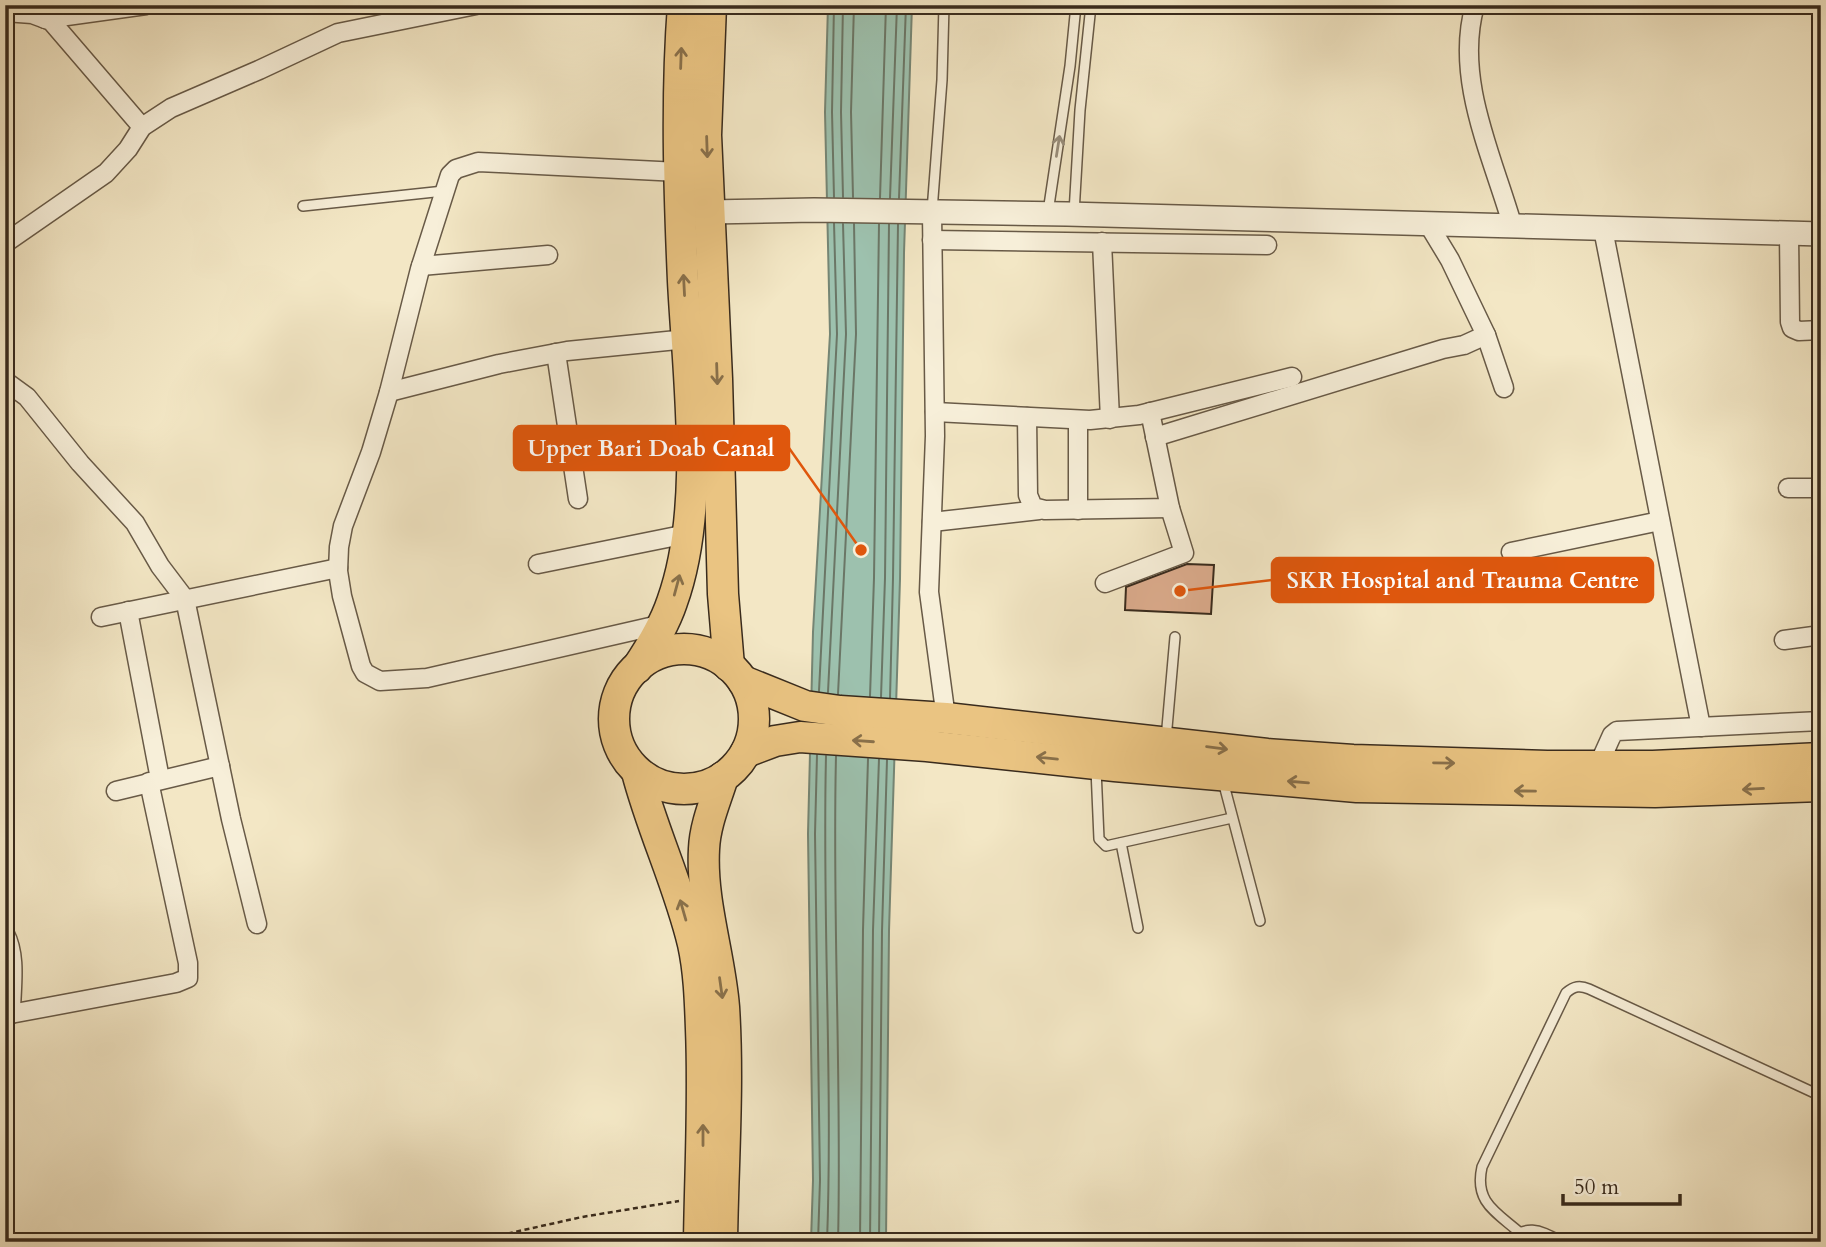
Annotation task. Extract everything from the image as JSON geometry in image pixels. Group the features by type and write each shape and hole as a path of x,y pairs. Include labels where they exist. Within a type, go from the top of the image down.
{"highway":[{"path":"683,5 679,172 692,409 691,494 679,580 663,624 637,668 625,682 617,700 614,720 617,739 625,757 637,772 650,780 679,789 710,784 735,767 746,752 754,716 751,698 736,673 722,583 717,379 706,135 711,5"},
{"path":"637,668 666,652 682,649 699,651 715,657 736,673 805,706 934,727 1096,764 1357,787 1586,792 1716,791 1821,786"},
{"path":"746,752 775,741 800,737 934,727 1166,741 1267,754 1353,760 1598,766 1821,758"},
{"path":"637,772 648,811 675,883 693,945 697,973 704,1104 699,1242"},
{"path":"722,1242 726,1121 725,1042 723,1005 704,875 704,848 723,777"}],"street":[{"path":"45,19 146,5"},
{"path":"5,243 106,173 142,127 171,108 325,38 418,11 476,5"},
{"path":"1475,5 1470,44 1474,94 1482,130 1512,224"},
{"path":"5,12 21,12 45,19 58,28 142,127"},
{"path":"663,624 427,678 380,681 365,673 360,666 345,610 338,568 343,526 389,392 421,266 450,174 456,169 478,162 679,172"},
{"path":"709,212 814,210 1048,213 1821,234"},
{"path":"923,213 932,240 935,412 930,612 934,727"},
{"path":"1427,222 1450,260 1486,335 1504,388"},
{"path":"1603,229 1700,727"},
{"path":"1789,233 1790,322 1792,328 1799,331 1821,331"},
{"path":"932,240 1267,245"},
{"path":"1102,242 1110,419"},
{"path":"421,266 548,255"},
{"path":"1155,437 1443,349 1464,345 1486,335"},
{"path":"389,392 499,364 556,353 687,339"},
{"path":"556,353 578,499"},
{"path":"935,412 1079,420 1110,419 1150,412 1292,377"},
{"path":"5,381 27,397 80,463 135,523 160,566 185,599 257,924"},
{"path":"1105,583 1184,553 1170,508 1150,412"},
{"path":"1027,417 1028,495 1033,507 1039,509"},
{"path":"1078,510 1079,420"},
{"path":"1788,488 1821,488"},
{"path":"932,522 1039,509 1170,508"},
{"path":"1511,552 1660,521"},
{"path":"538,564 687,534"},
{"path":"101,617 338,568"},
{"path":"5,934 11,952 8,1014 176,983 188,978 188,962 128,611"},
{"path":"1784,640 1821,635"},
{"path":"1598,766 1612,735 1617,731 1821,721"},
{"path":"116,791 220,766"}],"lane":[{"path":"923,213 942,80 944,5"},
{"path":"1048,213 1070,66 1076,5"},
{"path":"1074,214 1080,110 1091,5"},
{"path":"303,206 444,191"},
{"path":"1166,741 1175,637"},
{"path":"1096,764 1099,839 1106,846 1232,818"},
{"path":"1221,776 1260,921"},
{"path":"1121,843 1138,928"},
{"path":"1519,1232 1488,1205 1480,1189 1479,1178 1566,993 1571,989 1583,986 1821,1096"},
{"path":"1505,1242 1519,1232 1538,1229 1563,1242"}],"path":[{"path":"483,1239 620,1210 700,1198"}],"water":[{"path":"828,5 912,5 904,253 900,579 889,931 886,1242 811,1242 813,1180 808,834 813,632 830,334 825,112"}],"building":[{"path":"1187,564 1214,565 1211,614 1125,610 1126,587"}],"place":[{"name":"Upper Bari Doab Canal","path":"861,550"},
{"name":"SKR Hospital and Trauma Centre","path":"1180,591"}]}
